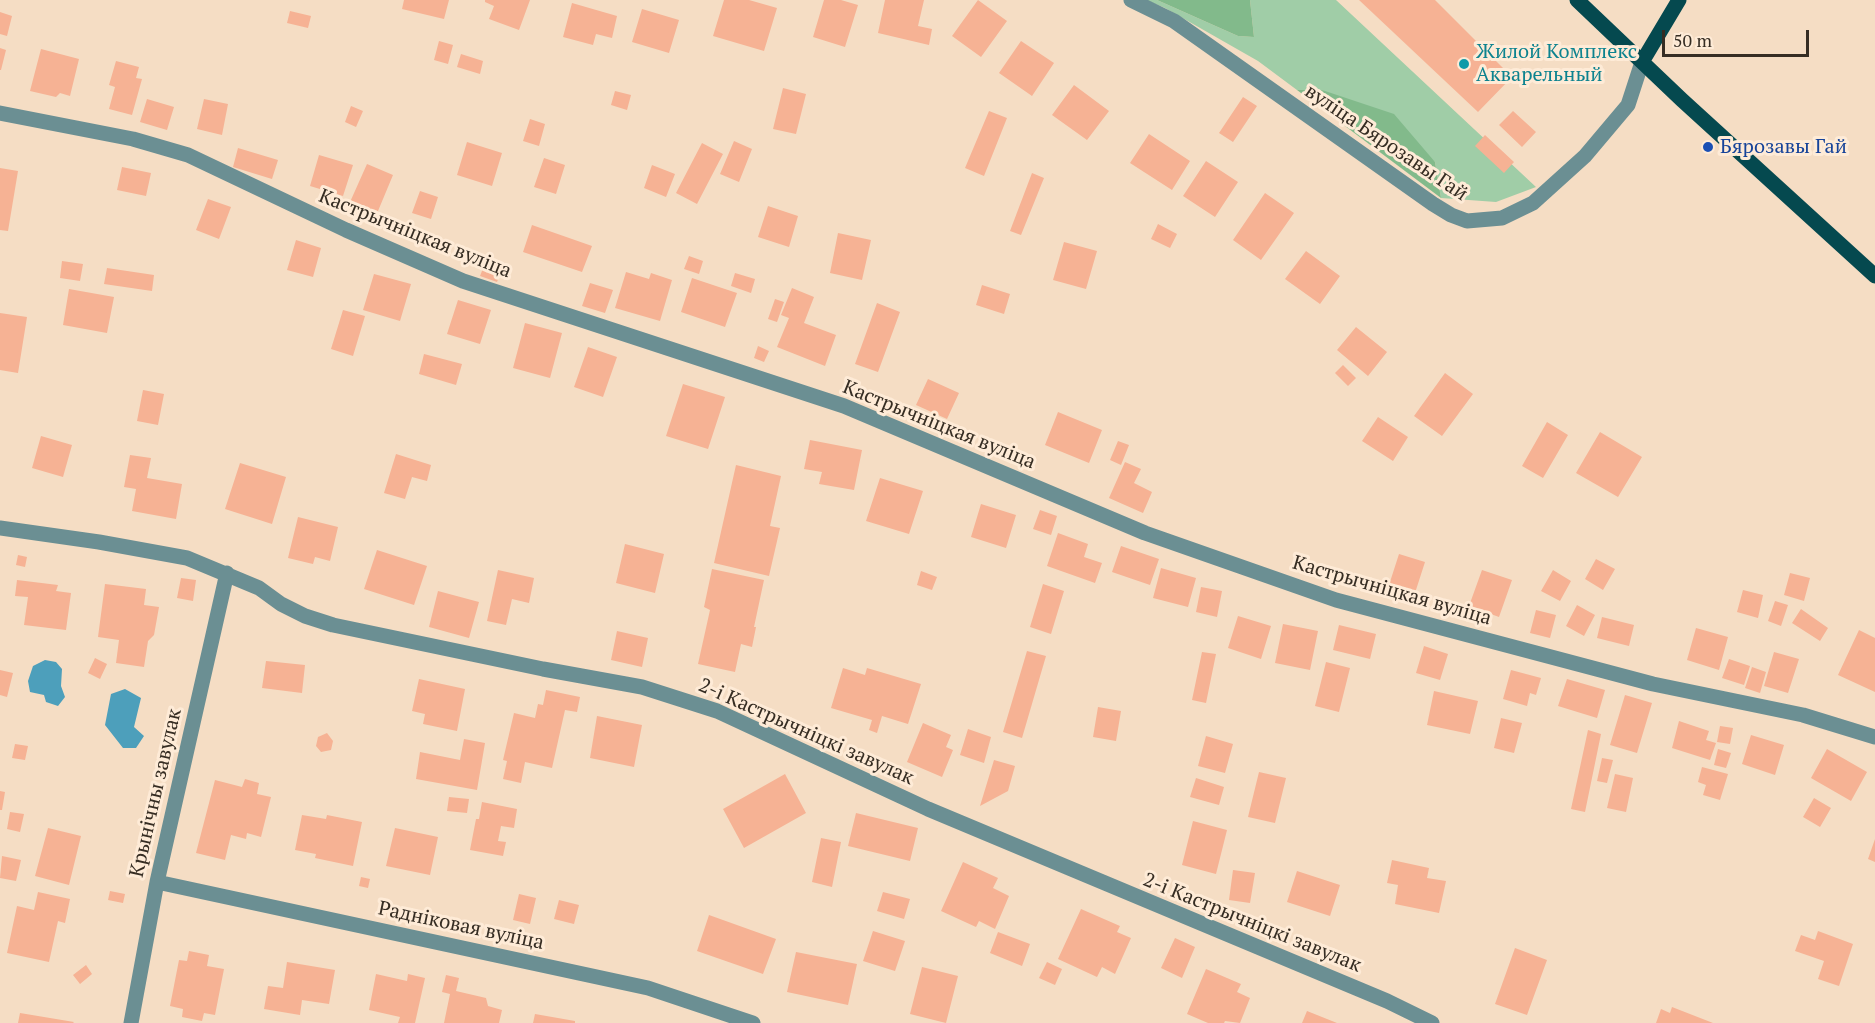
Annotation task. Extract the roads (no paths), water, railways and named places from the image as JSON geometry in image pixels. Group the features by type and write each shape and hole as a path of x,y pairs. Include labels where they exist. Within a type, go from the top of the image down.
{"main road":[{"path":"1577,0 1641,62 1875,276"},
{"path":"1641,62 1678,0"}],"street":[{"name":"вуліца Бярозавы Гай","path":"1131,0 1174,21 1433,204 1451,216 1467,221 1502,219 1523,210 1568,172 1585,156 1628,105 1641,62"},
{"name":"Кастрычніцкая вуліца","path":"0,113 133,139 188,155 346,231 463,281 844,406 1135,529 1336,600 1653,684 1803,715 1875,737"},
{"name":"2-і Кастрычніцкі завулак","path":"0,528 140,548 188,558 259,588 281,604 305,616 333,625 642,687 717,711 928,809 1387,1001 1432,1023"},
{"name":"Крынічны завулак","path":"130,1023 157,882 227,573"},
{"name":"Радніковая вуліца","path":"157,882 648,988 753,1023"}],"water":[{"path":"45,660 56,662 62,669 61,686 65,697 58,706 46,702 44,695 30,692 28,681 33,666"},
{"path":"125,689 141,698 134,727 144,736 136,748 123,748 105,725 111,694"}],"place":[{"name":"Жилой Комплекс Акварельный","path":"1464,64"},
{"name":"Бярозавы Гай","path":"1708,147"}]}
